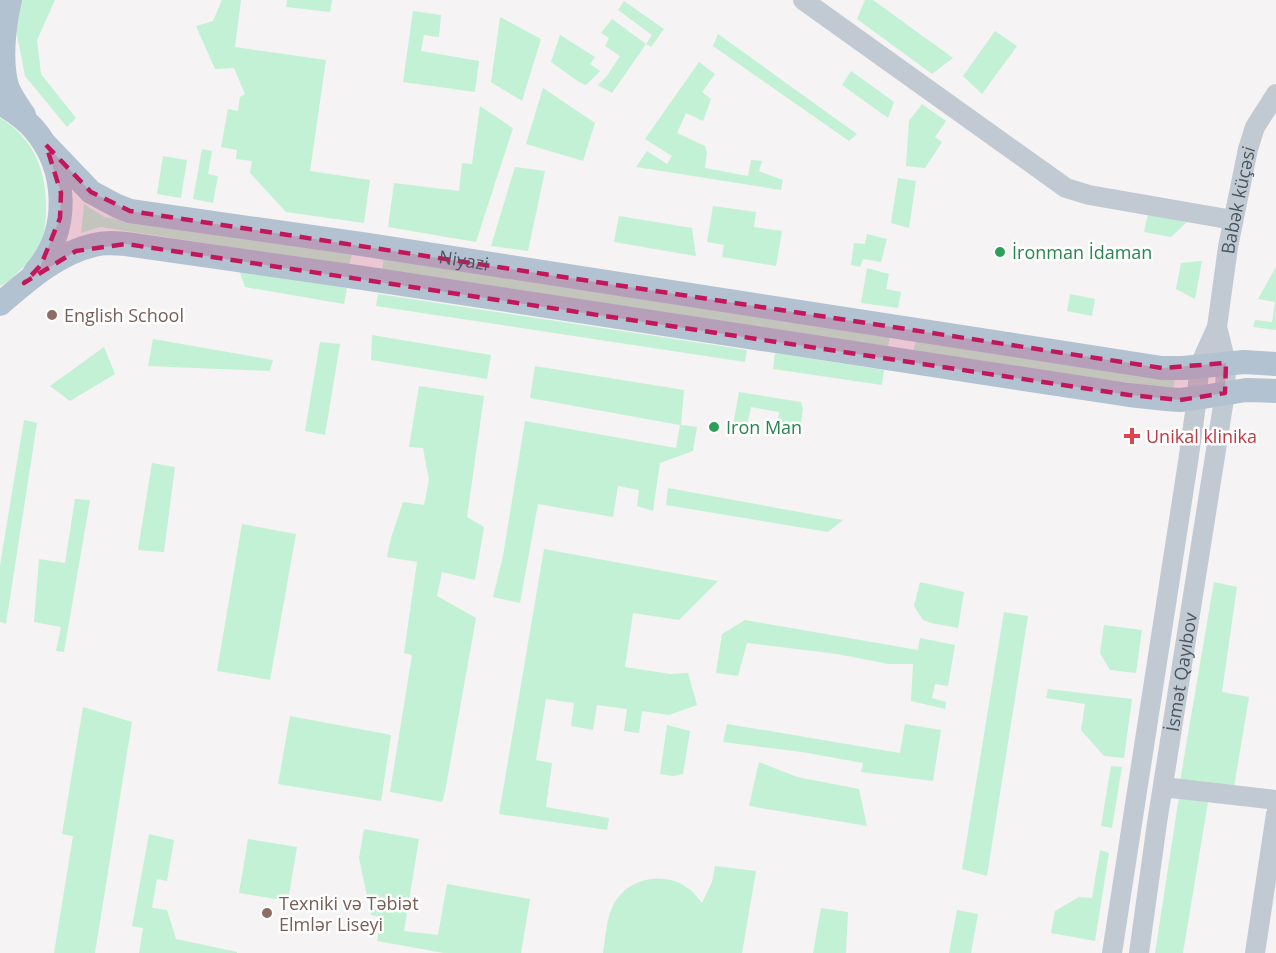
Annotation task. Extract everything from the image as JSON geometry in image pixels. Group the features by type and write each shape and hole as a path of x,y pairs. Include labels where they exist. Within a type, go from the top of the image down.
{"main road":[{"path":"0,304 24,283 41,264 49,250 60,218 61,193 56,168 39,136 7,86 4,63 5,21 10,0"},
{"path":"0,103 18,114 39,136"},
{"name":"Niyazi","path":"39,136 91,192 130,211 368,245 1162,368 1199,367 1226,363"},
{"path":"0,299 55,262 76,251 107,243 126,244 1129,395 1166,399 1197,398 1246,390 1276,392"},
{"path":"363,278 368,245"},
{"path":"900,359 905,329"},
{"path":"1226,363 1276,364"}],"street":[{"path":"802,0 1066,188 1089,195 1233,220"},
{"name":"Babək küçəsi","path":"1218,319 1233,220 1248,149 1255,127 1276,94"},
{"path":"1199,367 1218,319"},
{"name":"İsmət Qayıbov","path":"1138,953 1225,393 1226,363 1218,319"},
{"name":"İsmət Qayıbov","path":"1112,953 1197,398 1199,367"},
{"path":"1163,787 1276,800"},
{"path":"1255,953 1276,814"}],"highlighted area":[{"path":"46,145 91,192 130,211 1162,368 1226,363 1225,393 1180,400 1129,395 126,244 76,251 24,283 41,265 60,218 61,193"}],"green space":[{"path":"20,0 55,0 37,40 41,74 76,118 67,127 25,76 15,25"},
{"path":"222,0 241,0 235,47 326,60 310,171 370,180 364,223 286,212 250,173 252,161 236,159 237,150 221,147 228,109 238,111 240,97 245,94 234,68 215,69 196,26 213,21"},
{"path":"287,0 332,0 330,12 286,7"},
{"path":"865,0 873,0 953,58 932,74 857,19"},
{"path":"624,1 664,29 651,47 646,44 652,35 618,10"},
{"path":"413,11 441,15 439,37 424,35 421,51 479,61 475,92 403,82"},
{"path":"500,17 541,39 522,101 491,82"},
{"path":"612,19 646,44 612,93 598,85 620,56 605,46 609,38 601,33"},
{"path":"995,31 1017,46 982,94 963,76"},
{"path":"718,34 857,134 849,141 713,46"},
{"path":"560,35 595,57 590,64 600,71 586,85 551,62"},
{"path":"699,62 715,74 702,92 711,99 703,121 686,113 677,133 705,146 707,152 705,168 748,176 751,160 762,161 759,171 783,180 781,190 636,167 647,151 667,164 672,156 645,139"},
{"path":"851,71 894,102 888,118 842,85"},
{"path":"543,88 595,123 583,161 526,144"},
{"path":"922,104 946,121 935,137 942,142 925,168 906,166 909,121"},
{"path":"480,106 513,128 476,242 388,227 394,183 459,191 462,163 472,164"},
{"path":"0,118 22,135 36,157 44,182 46,210 43,234 37,250 12,278 0,286"},
{"path":"202,149 212,151 208,174 218,176 213,203 193,199"},
{"path":"163,156 187,160 181,198 157,194"},
{"path":"515,167 545,171 528,251 491,246"},
{"path":"898,178 916,181 909,228 891,223"},
{"path":"84,204 104,217 352,255 349,265 100,227 81,233"},
{"path":"713,206 756,212 754,227 782,231 776,266 722,257 724,245 707,242"},
{"path":"1148,214 1187,222 1171,237 1144,232"},
{"path":"619,216 692,228 696,256 614,242"},
{"path":"867,234 887,239 881,262 863,259 860,267 851,265 854,243 865,244"},
{"path":"384,258 890,336 888,347 382,270"},
{"path":"1202,261 1195,299 1176,289 1181,263"},
{"path":"1276,267 1276,330 1253,327 1255,320 1272,322 1275,302 1258,299"},
{"path":"867,268 889,274 886,289 901,292 898,308 861,303"},
{"path":"239,270 347,288 344,304 245,287"},
{"path":"378,294 747,350 745,362 376,306"},
{"path":"1070,294 1095,299 1092,316 1067,311"},
{"path":"372,335 491,355 487,379 371,360"},
{"path":"153,339 273,360 270,371 148,366"},
{"path":"916,340 1175,379 1173,389 913,352"},
{"path":"320,342 340,344 325,435 305,431"},
{"path":"104,347 115,374 70,401 50,386"},
{"path":"775,353 884,370 882,385 773,369"},
{"path":"535,366 684,390 681,425 697,427 693,451 660,463 653,511 637,506 639,490 618,486 613,517 538,504 520,603 493,597 503,556 525,421 676,448 680,425 530,398"},
{"path":"419,386 484,396 467,517 484,527 475,580 442,572 437,596 476,618 442,802 390,792 412,655 404,653 417,562 387,557 403,502 424,505 429,480 423,448 409,447"},
{"path":"739,392 801,402 803,408 799,436 775,433 779,412 751,407 746,429 733,425"},
{"path":"24,420 37,423 6,624 0,622 0,565"},
{"path":"152,463 175,467 164,552 138,550"},
{"path":"668,488 843,520 828,532 666,505"},
{"path":"75,499 90,500 64,652 56,651 61,627 34,622 39,559 65,563"},
{"path":"242,524 296,534 270,680 217,671"},
{"path":"544,549 718,581 679,620 633,613 625,667 670,674 688,673 697,705 669,715 642,711 639,733 624,731 627,709 597,705 593,730 571,726 574,703 546,699 536,760 552,763 546,807 609,818 607,830 499,814"},
{"path":"920,582 964,592 958,628 923,620 914,606"},
{"path":"1214,582 1237,587 1222,692 1249,697 1234,787 1180,781"},
{"path":"1004,612 1028,616 987,876 962,869"},
{"path":"745,620 918,650 920,638 955,645 948,686 935,684 932,698 946,702 945,709 911,701 913,664 889,664 837,654 747,643 738,676 716,673 722,634"},
{"path":"1104,625 1142,630 1136,673 1110,670 1100,653"},
{"path":"1048,689 1132,699 1124,758 1104,756 1081,730 1085,704 1046,698"},
{"path":"83,707 132,722 95,953 54,953 73,836 62,834"},
{"path":"290,716 391,735 381,801 278,784"},
{"path":"727,724 900,753 905,724 941,730 933,781 861,772 863,763 802,752 723,742"},
{"path":"667,725 690,731 683,774 673,776 660,774"},
{"path":"759,762 797,777 859,789 867,826 749,806"},
{"path":"1111,766 1122,767 1112,828 1101,826"},
{"path":"1179,797 1208,802 1183,953 1155,953"},
{"path":"364,829 419,839 404,931 438,935 447,884 530,899 521,953 444,953 377,941 381,917 371,915 359,858"},
{"path":"149,834 174,840 167,881 157,879 152,908 167,910 176,939 237,953 139,953 143,928 132,926"},
{"path":"248,839 297,847 288,901 239,893"},
{"path":"1100,850 1109,853 1095,941 1051,933 1055,911 1079,897 1092,898"},
{"path":"715,866 756,871 742,953 603,953 612,908 630,887 649,879 670,880 691,890 702,903 712,882"},
{"path":"821,908 848,912 846,953 813,953"},
{"path":"957,910 978,914 971,953 949,953"}],"place":[{"name":"İronman İdaman","path":"1000,252"},
{"name":"English School","path":"52,315"},
{"name":"Iron Man","path":"714,427"},
{"name":"Unikal klinika","path":"1132,436"},
{"name":"Texniki və Təbiət Elmlər Liseyi","path":"267,913"}]}
